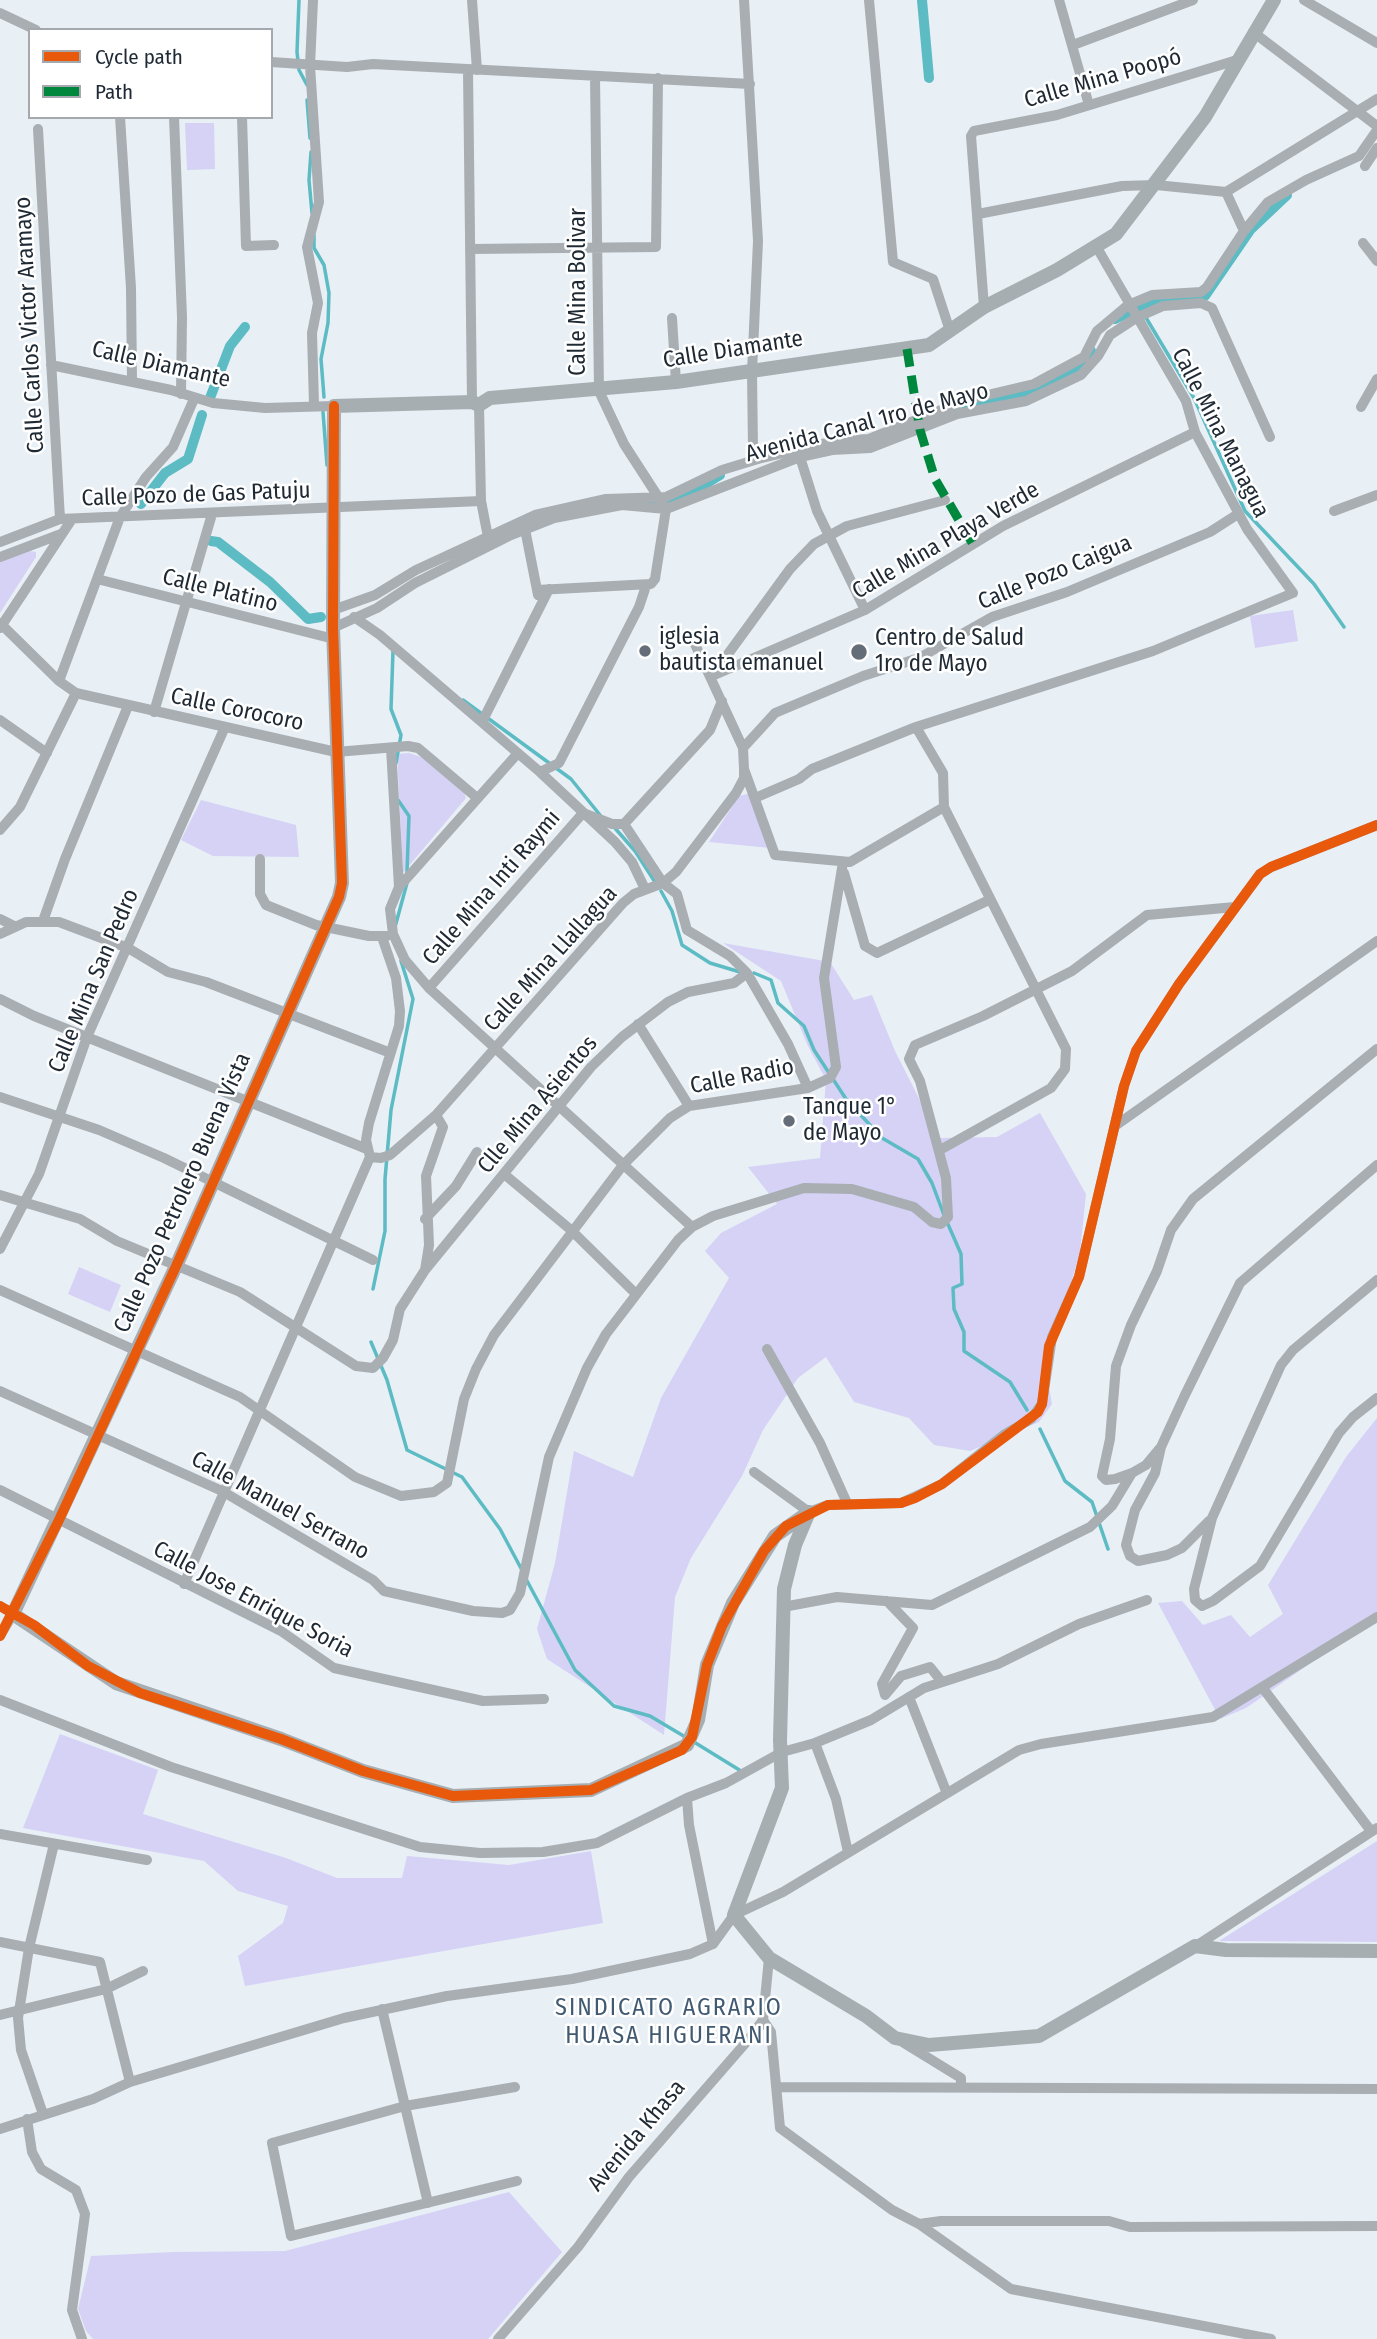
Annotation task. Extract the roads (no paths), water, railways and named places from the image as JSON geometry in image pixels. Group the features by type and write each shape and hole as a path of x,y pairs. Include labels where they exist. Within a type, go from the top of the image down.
{"street":[{"path":"313,0 310,66 319,202 307,247 318,303 312,333 314,405"},
{"path":"472,0 471,249 475,404 481,501 488,537"},
{"path":"744,0 758,241 752,372 753,449 758,458"},
{"path":"869,0 893,262 933,279 950,331"},
{"path":"1059,0 1089,105"},
{"path":"1073,45 1193,0"},
{"name":"Calle Diamante","path":"51,365 132,380 194,399 265,408 475,404 490,398 598,391 676,382 929,345 984,307 1116,234 1156,185 1205,117 1273,0"},
{"path":"1304,0 1377,43"},
{"path":"0,13 32,28"},
{"path":"1253,32 1359,111 1377,128"},
{"name":"Calle Mina Poopó","path":"978,214 971,136 979,129 1024,123 1237,60"},
{"path":"273,62 310,66 373,64 750,84"},
{"name":"Calle Mina Bolivar","path":"595,76 598,391 624,444 666,509"},
{"path":"471,249 656,247 658,78"},
{"path":"984,307 978,214 1122,186 1156,185 1226,192 1377,99"},
{"path":"120,119 131,288 132,380"},
{"path":"174,119 182,317 181,394"},
{"path":"242,119 246,246 274,244"},
{"name":"Avenida Canal 1ro de Mayo","path":"334,634 415,583 556,509 606,499 659,498 676,494 707,476 758,458 834,442 869,439 966,400 1034,384 1084,357 1097,331 1128,306 1152,295 1201,292 1207,288 1244,231 1268,202 1282,192 1359,156 1377,128"},
{"name":"Calle Carlos Victor Aramayo","path":"38,129 60,519"},
{"path":"1365,166 1377,148"},
{"path":"1226,192 1244,231"},
{"path":"1363,243 1377,261"},
{"name":"Calle Mina Managua","path":"916,727 1153,651 1291,595 1293,590 1238,514 1195,432 1186,401 1128,306 1096,246"},
{"name":"Avenida Canal 1ro de Mayo","path":"333,610 375,595 416,570 488,537 524,525 602,507 644,505 666,509 800,457 832,450 870,448 957,414 1034,398 1081,375 1098,356 1110,335 1136,318 1163,306 1201,303 1212,308 1270,437"},
{"path":"672,318 676,382"},
{"path":"1361,407 1377,379"},
{"path":"59,681 120,517 146,477 173,447 194,399"},
{"name":"Calle Pozo Petrolero Buena Vista","path":"0,1636 6,1610 59,1520 215,1181 286,1012 327,926 342,883 333,610 334,406"},
{"name":"Calle Mina Playa Verde","path":"712,677 865,610 1003,526 1195,432"},
{"path":"800,457 807,484 865,610"},
{"path":"1334,511 1377,495"},
{"path":"712,677 794,564 829,534 862,521 945,499"},
{"name":"Calle Pozo de Gas Patuju","path":"0,542 60,519 334,510 481,501"},
{"path":"540,772 559,763 639,607 646,586 655,579 666,509"},
{"path":"154,712 212,514"},
{"name":"Calle Pozo Caigua","path":"743,748 775,713 863,676 919,658 992,617 1067,592 1210,532 1238,514"},
{"path":"1,625 72,519"},
{"path":"524,525 541,606"},
{"path":"0,557 61,534"},
{"name":"Calle Platino","path":"97,579 186,602 334,634"},
{"path":"537,590 646,586"},
{"path":"482,722 549,589"},
{"path":"333,610 356,618 540,772 632,862 645,889"},
{"name":"Calle Corocoro","path":"1,625 59,681 76,693 336,751 418,748 477,797"},
{"path":"693,640 743,748 744,769 775,855 843,862 858,858 944,807"},
{"path":"0,829 20,807 76,693"},
{"path":"722,701 710,730 624,824 663,883 677,894 687,930 730,956 747,973"},
{"path":"43,921 65,859 128,706"},
{"path":"0,720 47,753"},
{"name":"Calle Mina San Pedro","path":"0,1249 38,1174 88,1037 173,839 225,727"},
{"path":"755,798 799,779 812,769 916,727 943,774 944,807 1066,1049 1065,1069 1051,1088 940,1150"},
{"path":"391,748 399,887"},
{"path":"518,753 399,887 390,909 393,934 405,960 429,988 692,1227"},
{"name":"Calle Mina Llallagua","path":"368,1153 381,1158 390,1155 436,1115 623,904 645,889 663,883 683,864 736,793 744,778 744,769"},
{"name":"Calle Mina Inti Raymi","path":"429,988 583,813 612,824 624,824"},
{"path":"6,1610 117,1683 281,1738 363,1772 453,1796 591,1790 687,1745 698,1720 707,1665 727,1615 775,1536 809,1512 828,1504 901,1503 915,1498 942,1484 1038,1412 1042,1404 1049,1346 1075,1290 1136,1051 1260,874 1271,867 1377,825"},
{"path":"260,859 261,901 316,925 382,937 393,934"},
{"path":"843,862 846,888 865,946 877,953 989,900"},
{"path":"808,1088 831,1078 836,1067 824,978 843,862"},
{"path":"504,1174 571,1230 635,1293 692,1227 733,1207 804,1188 852,1189 914,1207 932,1222 941,1224 948,1217 946,1178 920,1081 909,1059 915,1045 1072,971 1147,915 1235,907"},
{"path":"0,919 14,926"},
{"path":"0,934 14,926 43,921 59,922 128,948 168,972 286,1012 388,1052"},
{"path":"184,1584 368,1153 369,1123 388,1052 399,1026 400,1000 396,978 382,937"},
{"path":"1115,1126 1377,941"},
{"name":"Calle Radio","path":"260,1410 355,1477 379,1488 401,1496 442,1489 451,1471 464,1399 476,1368 494,1335 622,1165 670,1118 689,1106 808,1088 788,1044 747,973"},
{"name":"Clle Mina Asientos","path":"296,1325 356,1366 373,1367 378,1364 393,1340 400,1309 425,1270 600,1058 638,1024 680,996 734,983 747,973"},
{"path":"0,999 368,1153"},
{"path":"638,1024 689,1106"},
{"path":"1161,1447 1146,1465 1132,1473 1107,1480 1102,1476 1110,1439 1116,1366 1131,1325 1157,1271 1171,1230 1193,1199 1377,1049"},
{"path":"0,1097 60,1116 215,1181 373,1260"},
{"path":"425,1270 429,1245 425,1219 426,1176 443,1127 436,1115"},
{"path":"425,1219 456,1186 477,1152"},
{"path":"1212,1518 1182,1548 1167,1555 1138,1561 1130,1556 1126,1545 1135,1510 1155,1473 1161,1447 1240,1283 1377,1165"},
{"path":"0,1195 80,1219 117,1241 240,1292 296,1325"},
{"path":"1377,1280 1293,1350 1281,1365 1212,1518 1194,1589 1195,1600 1202,1606 1260,1566 1339,1433 1353,1417 1377,1398"},
{"path":"0,1290 214,1384 260,1410"},
{"name":"Calle Manuel Serrano","path":"0,1391 222,1491 373,1580 384,1591 486,1613 502,1613 517,1602 540,1490 554,1445 587,1368 635,1293"},
{"path":"767,1349 820,1443 846,1503"},
{"path":"754,1472 809,1512"},
{"path":"783,1607 837,1597 932,1605 1080,1533 1112,1506 1132,1473"},
{"name":"Calle Jose Enrique Soria","path":"0,1490 281,1631 334,1668 483,1701 544,1699"},
{"path":"0,2129 93,2099 130,2082 382,2009 447,1996 572,1979 690,1954 713,1944 734,1915 782,1788 783,1607 789,1566 809,1512"},
{"path":"0,1700 171,1767 420,1847 480,1853 543,1852 597,1843 687,1798 726,1783 782,1752 815,1743 871,1720 909,1697 942,1682 998,1664 1079,1624 1146,1600"},
{"path":"887,1601 914,1628 882,1684 885,1695 901,1676 930,1667 942,1682"},
{"path":"734,1915 783,1892 946,1791 1019,1750 1041,1744 1213,1717 1377,1617"},
{"path":"895,2038 929,2045 1039,2036 1195,1947 1374,1830 1262,1687"},
{"path":"909,1697 946,1791"},
{"path":"815,1743 836,1800 848,1852"},
{"path":"687,1798 689,1825 713,1944"},
{"path":"0,1834 147,1860"},
{"path":"43,2114 18,2035 29,1948 54,1844"},
{"path":"734,1915 769,1958 866,2016 895,2038 961,2078 961,2087"},
{"path":"0,1942 100,1962 130,2082"},
{"path":"1195,1947 1226,1950 1377,1951"},
{"path":"769,1958 763,2020 771,2032 780,2128 892,2210 919,2224 1011,2289 1271,2339"},
{"path":"0,2015 106,1989 143,1970"},
{"path":"382,2009 428,2203"},
{"name":"Avenida Khasa","path":"498,2339 578,2246 629,2177 763,2020"},
{"path":"515,2087 405,2106 272,2143 290,2236 517,2182"},
{"path":"776,2087 1377,2089"},
{"path":"27,2119 32,2152 41,2169 76,2190 85,2214 72,2310 82,2339"},
{"path":"919,2224 942,2221 1109,2221 1130,2227 1377,2226"}],"waterway":[{"path":"299,0 297,52 299,70 307,85"},
{"path":"922,0 929,78"},
{"path":"307,100 310,138"},
{"path":"311,152 309,180 312,213"},
{"path":"1115,319 1154,300 1205,296 1251,229 1287,195"},
{"path":"314,235 314,248 324,265 329,293 328,323 321,359 324,397"},
{"path":"1139,306 1194,398 1245,511 1314,584 1344,627"},
{"path":"210,398 230,346 245,327"},
{"path":"944,414 964,406 1023,395 1079,369 1091,351"},
{"path":"323,412 327,465"},
{"path":"141,504 165,473 188,459 202,415"},
{"path":"635,504 678,501 720,475"},
{"path":"211,541 218,542 270,582 308,619 321,617"},
{"path":"393,651 391,709 401,735 396,763"},
{"path":"463,700 571,779 600,815"},
{"path":"398,800 409,816 407,872"},
{"path":"614,827 635,851 655,882"},
{"path":"395,927 407,883"},
{"path":"661,891 672,911 682,945 710,963 740,972"},
{"path":"373,1289 385,1231 385,1179 391,1110 413,999 401,961"},
{"path":"754,973 771,980 778,1003 804,1026 814,1050 846,1099 882,1138 918,1159 932,1183 944,1215"},
{"path":"947,1222 961,1254 962,1284 953,1288 954,1309 964,1332 964,1351 1010,1382 1027,1410"},
{"path":"371,1342 387,1380 407,1450 462,1477 500,1529 523,1572"},
{"path":"1040,1429 1065,1481 1092,1502 1108,1549"},
{"path":"526,1579 575,1670 614,1706 650,1716 687,1738"},
{"path":"694,1742 741,1771"}],"place":[{"name":"iglesia bautista emanuel","path":"645,651"},
{"name":"Centro de Salud 1ro de Mayo","path":"859,652"},
{"name":"Tanque 1° de Mayo","path":"789,1121"}],"district":[{"name":"SINDICATO AGRARIO HUASA HIGUERANI","path":"669,2022"}]}
